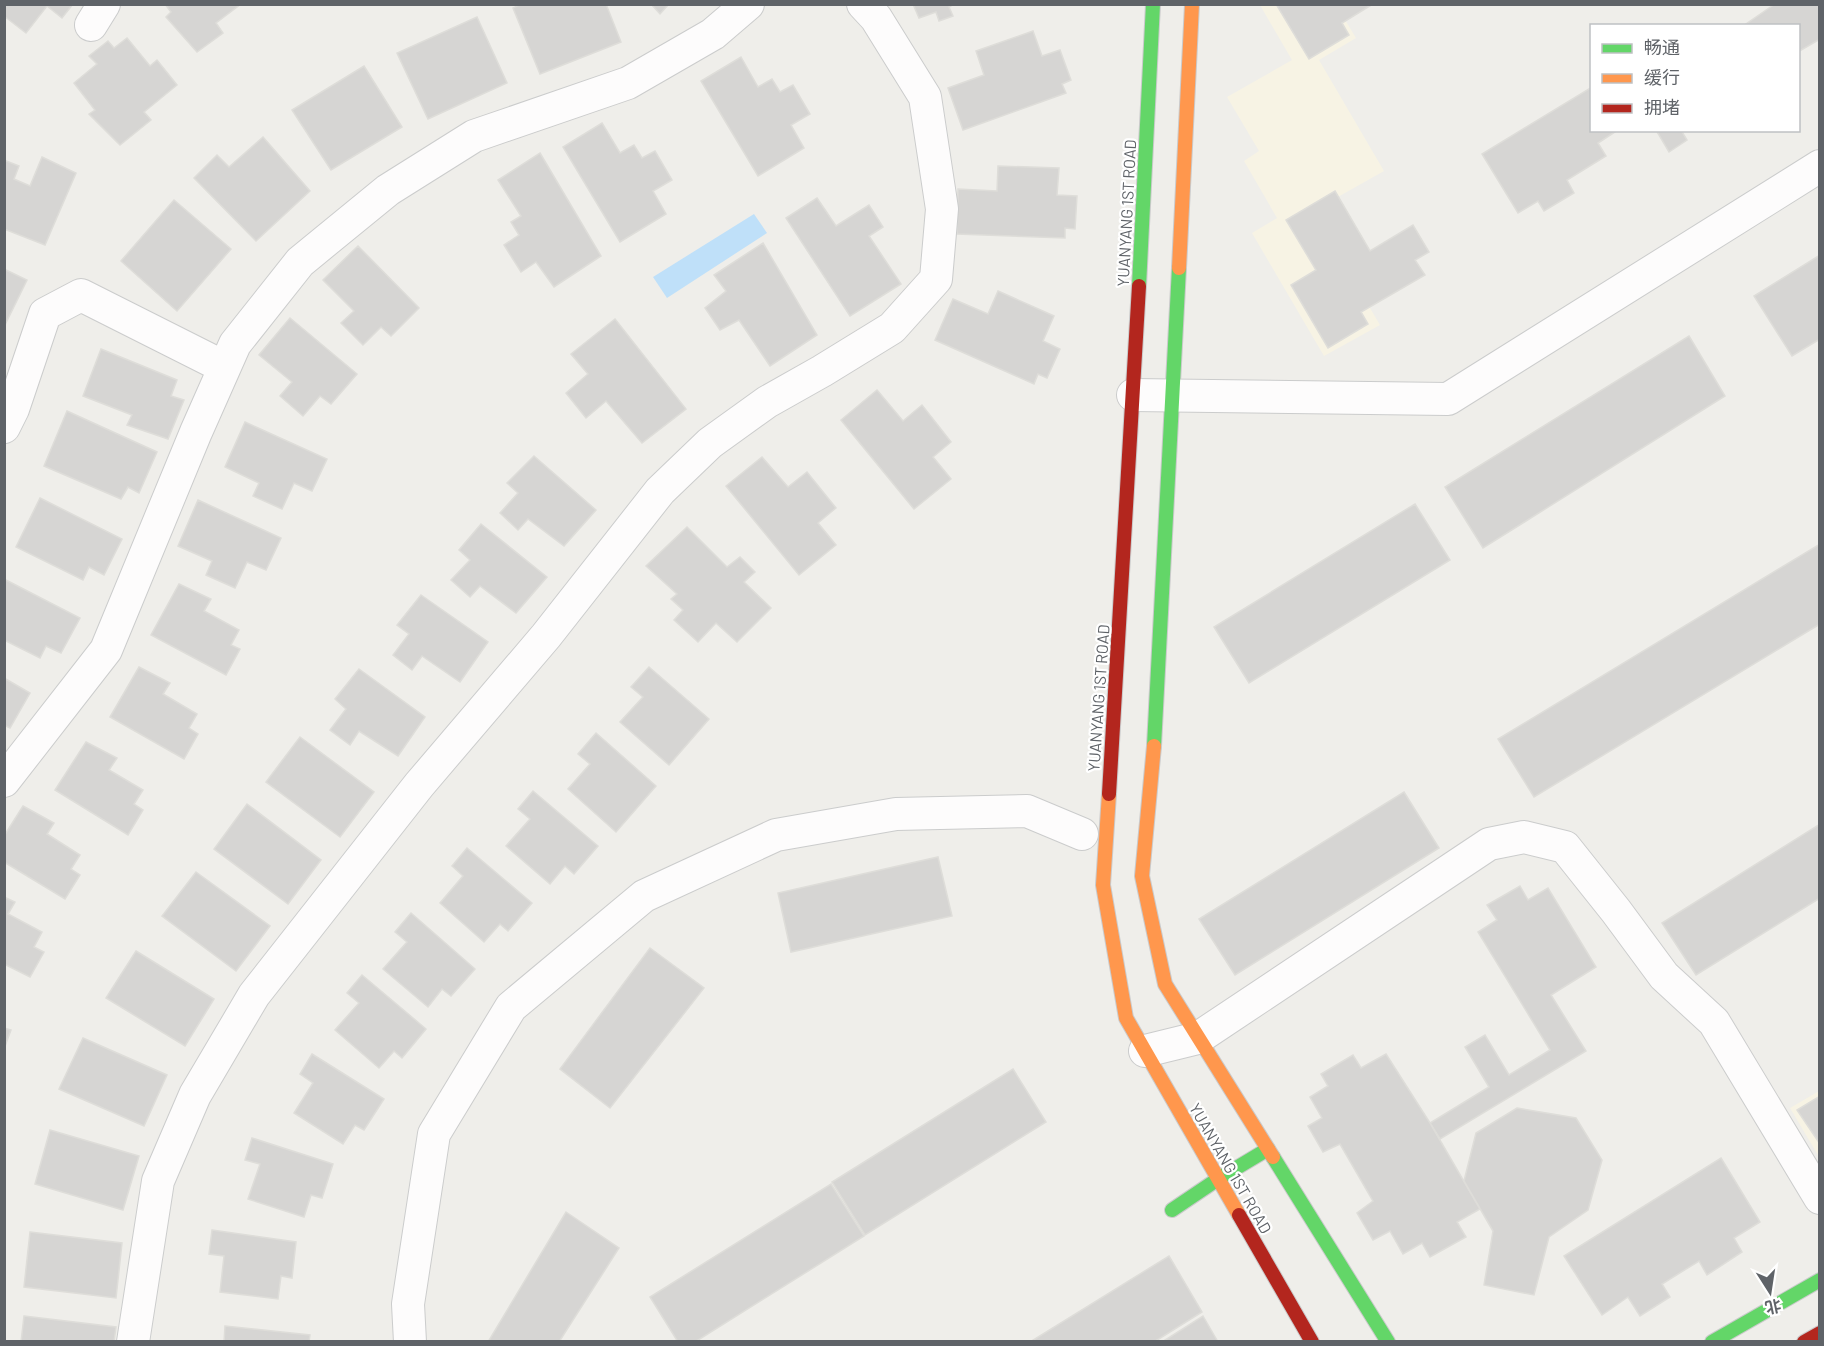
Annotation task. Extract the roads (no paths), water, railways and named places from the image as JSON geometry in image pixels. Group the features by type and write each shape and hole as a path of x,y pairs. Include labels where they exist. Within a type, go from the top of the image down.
{"street":[{"path":"4,781 106,650 235,344 300,262 388,190 474,136 628,83 713,34 748,4"},
{"path":"133,1341 158,1181 195,1095 254,995 419,785 546,636 660,491 710,443 767,402 892,328 936,279 942,209 925,97 876,18 863,4"},
{"name":"YUANYANG 1ST ROAD","path":"1153,4 1133,395 1101,835 1102,885 1126,1018 1312,1341"},
{"path":"1192,4 1154,755 1141,835 1142,876 1165,984 1388,1341"},
{"path":"1133,395 1448,399 1820,166"},
{"path":"4,427 13,409 45,315 81,295 224,367"},
{"path":"410,1341 408,1304 434,1134 511,1007 644,896 776,835 896,814 1027,811 1101,835"},
{"path":"1145,1051 1198,1038 1489,844 1524,837 1564,847 1616,911 1664,976 1714,1022 1820,1198"},
{"path":"1172,1210 1268,1149"},
{"path":"1712,1341 1820,1280"},
{"path":"1804,1341 1820,1333"}],"water":[{"path":"754,214 767,233 667,298 653,277"}]}
